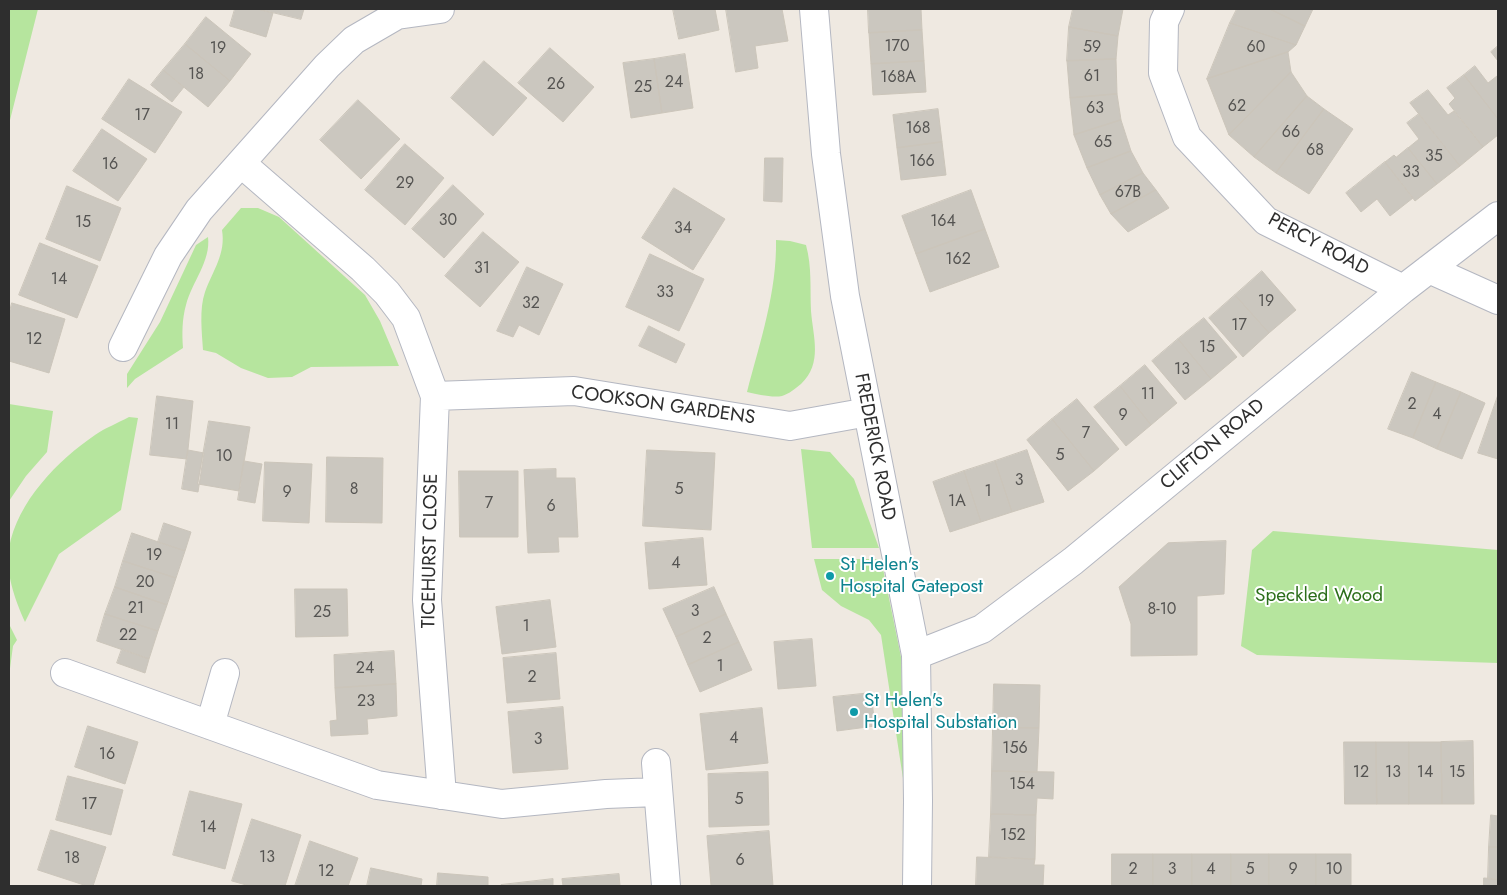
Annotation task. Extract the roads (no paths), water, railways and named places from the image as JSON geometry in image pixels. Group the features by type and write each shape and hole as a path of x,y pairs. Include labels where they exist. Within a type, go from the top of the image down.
{"street":[{"path":"123,347 168,256 199,210 328,66 354,40 396,12 440,9"},
{"name":"FREDERICK ROAD","path":"814,9 826,154 845,296 916,655 917,886"},
{"name":"PERCY ROAD","path":"1170,9 1164,22 1163,73 1186,137 1266,221 1403,289"},
{"path":"242,164 363,269 387,293 406,318 435,396"},
{"name":"CLIFTON ROAD","path":"916,655 982,629 1073,561 1403,289 1498,216"},
{"path":"1429,269 1498,300"},
{"name":"COOKSON GARDENS","path":"435,396 574,391 790,426 868,412"},
{"name":"TICEHURST CLOSE","path":"435,396 427,600 442,796"},
{"path":"65,672 377,785 502,804 606,794 657,792"},
{"path":"210,725 225,672"},
{"path":"656,763 666,886"}],"place":[{"name":"St Helen's Hospital Gatepost","path":"830,576"},
{"name":"St Helen's Hospital Substation","path":"854,712"}],"park label":[{"name":"Speckled Wood","path":"1319,596"}]}
